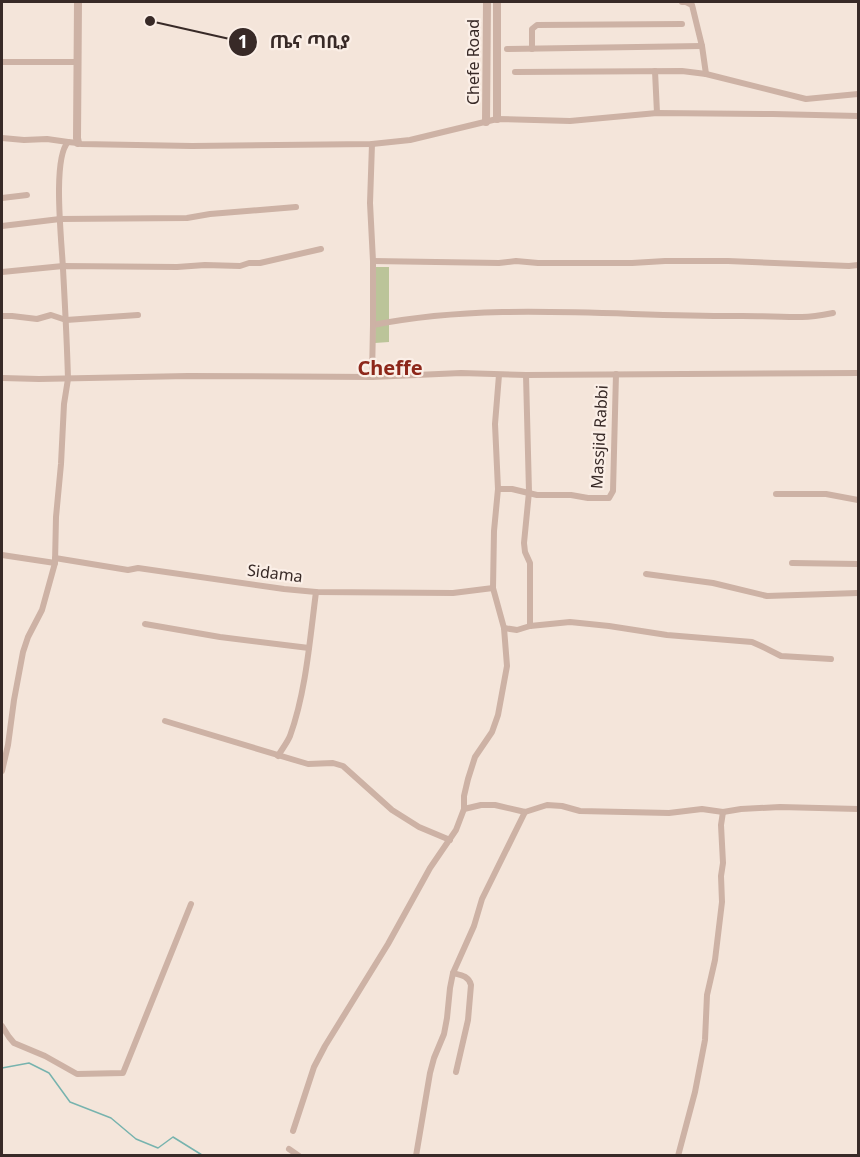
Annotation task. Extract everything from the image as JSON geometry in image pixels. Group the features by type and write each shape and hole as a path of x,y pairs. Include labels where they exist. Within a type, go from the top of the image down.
{"street":[{"path":"78,2 78,142"},
{"name":"Chefe Road","path":"486,122 487,2"},
{"name":"Chefe Road","path":"497,2 497,119"},
{"path":"682,2 692,5 706,74"},
{"path":"532,49 532,29 537,25 682,24"},
{"path":"507,49 702,46"},
{"path":"2,62 78,62"},
{"path":"655,71 657,113"},
{"path":"514,72 682,71 706,74 806,99 858,94"},
{"path":"2,138 47,139 81,144 192,146 372,144 410,140 497,119 570,121 657,113 858,116"},
{"path":"2,771 23,651 42,610 55,560 64,404 68,379 60,219 60,168 64,147 68,142"},
{"path":"372,144 370,202 373,261 372,377"},
{"path":"2,198 27,195"},
{"path":"2,226 60,219 187,218 296,207"},
{"path":"2,272 63,266 167,267 205,264 240,266 249,263 260,264 321,249"},
{"path":"373,261 632,264 666,261 728,261 858,265"},
{"path":"373,325 461,315 572,311 674,316 804,318 833,313"},
{"path":"2,316 37,319 51,315 66,320 138,315"},
{"path":"2,378 39,380 188,376 372,377 461,373 499,375 858,373"},
{"name":"Massjid Rabbi","path":"498,489 512,489 537,495 609,498 613,491 616,374"},
{"path":"293,1131 314,1067 325,1046 388,944 430,868 456,830 464,809 464,796 475,757 492,732 498,716 507,666 504,628 494,588 494,531 498,489 495,424 499,375"},
{"path":"526,375 529,492 524,543 530,563 530,626"},
{"path":"776,494 826,494 858,500"},
{"name":"Sidama","path":"2,555 128,570 138,568 316,592 453,593 494,588"},
{"path":"792,563 858,564"},
{"path":"646,574 713,583 767,596 858,593"},
{"path":"278,756 290,738 306,669 316,592"},
{"path":"504,628 517,630 530,626 570,622 667,635 752,642 781,656 831,659"},
{"path":"145,624 219,637 309,648"},
{"path":"165,721 308,764 333,763 343,766 392,810 418,827 450,840"},
{"path":"464,809 481,804 525,812 547,805 580,811 669,813 702,809 723,812 780,807 858,809"},
{"path":"416,1155 430,1072 444,1034 453,973 474,926 482,898 525,812"},
{"path":"678,1155 695,1092 705,1040 707,995 715,960 722,902 721,825 723,812"},
{"path":"2,1026 14,1043 45,1056 77,1074 123,1072 191,904"},
{"path":"453,973 465,976 470,980 471,985 468,1020 456,1072"},
{"path":"289,1149 299,1155"}],"green space":[{"path":"376,267 389,267 389,342 375,343"}],"waterway":[{"path":"2,1068 29,1063 49,1073 70,1102 111,1118 136,1139 158,1148 173,1137 202,1155 228,1156"}],"place":[{"name":"ጤና ጣቢያ","path":"150,21"}],"district":[{"name":"Cheffe","path":"390,367"}]}
